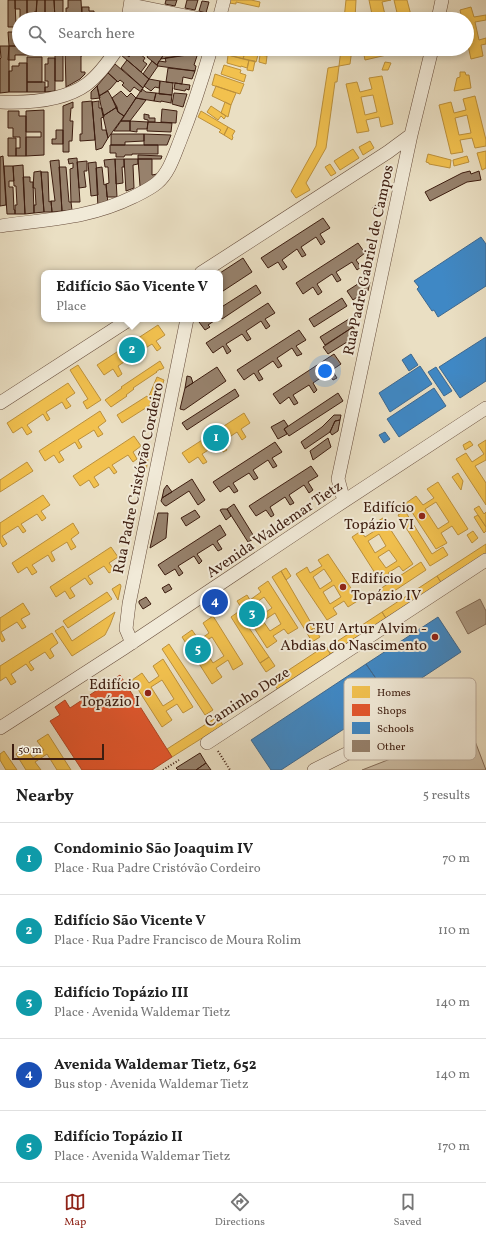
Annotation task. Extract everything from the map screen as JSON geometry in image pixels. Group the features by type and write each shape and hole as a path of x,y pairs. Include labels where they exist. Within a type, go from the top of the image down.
{"street":[{"path":"221,12 224,0"},
{"path":"439,12 442,0"},
{"path":"129,12 131,2 172,12"},
{"path":"0,102 14,103 42,100 66,95 87,84 102,70 112,56"},
{"path":"0,226 61,218 98,211 122,202 156,184 164,175 174,158 198,94 209,56"},
{"name":"Rua Padre Gabriel de Campos","path":"344,501 338,479 430,56"},
{"path":"206,270 412,135"},
{"path":"0,403 125,322"},
{"name":"Rua Padre Cristóvão Cordeiro","path":"132,643 126,628 128,604 186,322"},
{"name":"Avenida Waldemar Tietz","path":"0,728 132,643 486,408"},
{"name":"Caminho Doze","path":"209,741 486,560"},
{"path":"314,770 344,755"}],"path":[{"path":"209,741 230,770"},
{"path":"163,770 179,760"}],"shaded area":[{"path":"480,599 486,611 486,624 468,634 456,612"},
{"path":"476,744 486,770 362,770 388,760 476,760"}],"building: Homes":[{"path":"230,0 251,0 260,2 259,7 236,2 236,4 229,3"},
{"path":"346,0 356,0 355,12 345,12"},
{"path":"369,0 391,0 382,2 384,12 372,12"},
{"path":"394,0 407,0 410,12 397,12"},
{"path":"471,7 472,12 460,12 460,10"},
{"path":"486,15 486,20 475,22 479,40 486,38 486,44 481,45 483,56 471,59 470,56 474,56 474,17"},
{"path":"228,56 249,60 247,68 227,63"},
{"path":"232,56 244,56 243,59"},
{"path":"244,56 258,56 256,62 243,59"},
{"path":"260,56 267,56 266,64 259,62"},
{"path":"340,56 351,56 350,64 339,66"},
{"path":"364,56 382,56 365,60"},
{"path":"249,60 255,61 253,71 247,70"},
{"path":"385,62 391,63 388,70 382,70"},
{"path":"224,65 241,70 240,73 246,75 244,82 221,74"},
{"path":"339,66 337,82 335,82 326,148 306,183 310,190 296,198 291,191 316,146 328,68"},
{"path":"460,72 465,72 466,75 469,75 471,88 454,91 457,78 460,77"},
{"path":"215,74 244,84 240,94 212,85"},
{"path":"382,76 393,124 381,127 379,117 366,120 369,131 357,133 346,84 357,82 360,92 372,89 369,78","holes":["373,95 377,112 365,115 361,97"]},
{"path":"216,86 236,93 231,105 212,96"},
{"path":"475,96 486,140 486,146 475,148 472,138 460,140 463,152 451,154 439,105 451,102 454,113 466,110 463,99","holes":["467,115 471,133 459,135 455,118"]},
{"path":"225,102 231,105 228,117 221,113"},
{"path":"211,106 226,116 224,119 221,116 218,120 207,112"},
{"path":"201,111 228,127 224,135 219,132 221,130 198,117"},
{"path":"228,127 235,131 232,136 232,140 224,135"},
{"path":"370,141 374,148 363,155 359,147"},
{"path":"353,149 359,158 340,170 334,161"},
{"path":"486,151 486,168 482,170 477,153"},
{"path":"428,154 451,160 450,168 429,164 426,162"},
{"path":"467,156 469,162 454,166 453,160"},
{"path":"330,164 336,173 331,176 325,167"},
{"path":"158,325 165,335 156,341 161,348 157,351 152,344 136,354 141,361 138,363 133,356 118,366 122,374 118,377 113,369 104,375 97,365"},
{"path":"160,361 164,368 160,369 133,388 134,389 126,395 127,396 111,407 105,400 122,388 121,387"},
{"path":"78,365 101,400 87,409 83,402 88,399 70,370"},
{"path":"157,377 164,380 158,399 149,396"},
{"path":"68,383 75,393 66,399 71,406 66,409 62,402 46,412 50,419 47,421 43,414 27,425 32,432 27,435 22,427 13,433 7,423"},
{"path":"147,396 152,404 122,423 117,415"},
{"path":"100,411 106,421 98,427 103,434 98,437 94,430 78,440 82,447 79,449 75,442 59,452 64,460 59,463 54,455 45,461 39,451"},
{"path":"152,411 158,411 156,421 150,420"},
{"path":"244,413 250,423 241,429 246,437 242,440 237,432 222,442 227,450 223,452 218,444 202,454 207,462 203,464 198,457 189,463 182,453"},
{"path":"134,436 141,446 133,452 137,459 133,462 128,455 112,465 117,472 114,474 109,467 94,477 99,485 94,488 89,480 80,486 73,476"},
{"path":"486,440 486,460 475,466 486,483 486,505 456,459 466,453 472,462 484,454 478,445"},
{"path":"470,441 473,445 465,450 463,445"},
{"path":"148,459 146,471 143,472 139,465"},
{"path":"27,462 33,471 0,492 0,480"},
{"path":"458,473 463,481 461,490 452,477"},
{"name":"Edifício Topázio VI","path":"438,482 468,529 458,535 452,526 441,533 447,543 436,549 406,503 416,496 423,505 434,498 427,489","holes":["436,502 449,522 438,529 425,509"]},
{"path":"43,495 50,505 41,511 46,518 42,521 37,514 21,524 26,531 23,533 18,526 2,536 7,544 3,547 0,542 0,523"},
{"path":"479,506 484,514 486,512 486,527 474,509"},
{"path":"405,511 432,554 443,547 448,555 430,566 398,515"},
{"path":"478,515 486,527 486,531 484,533 474,517"},
{"path":"383,518 413,564 403,571 399,566 388,573 392,578 382,584 352,537 361,531 365,537 376,530 373,524","holes":["379,534 386,546 375,553 368,541","389,550 397,561 386,568 378,557"]},
{"path":"73,523 79,533 71,539 76,547 71,550 67,542 51,552 55,560 52,562 48,555 32,565 37,572 32,575 27,567 18,573 12,563"},
{"path":"473,531 478,538 472,543 467,535"},
{"path":"486,544 486,555 442,584 437,576"},
{"path":"111,547 118,557 109,563 114,570 109,573 104,566 88,576 93,583 90,585 85,578 70,588 75,596 70,599 65,591 56,597 50,587"},
{"name":"Edifício Topázio IV","path":"328,554 359,600 348,607 344,601 333,608 337,614 327,620 296,574 307,567 310,573 322,566 318,560","holes":["324,569 332,581 320,589 313,577","334,585 341,597 330,604 323,592"]},
{"path":"421,562 426,570 382,599 377,591"},
{"path":"286,568 291,576 286,580 281,571"},
{"path":"281,571 314,628 307,633 272,577"},
{"path":"437,576 442,584 387,620 382,612"},
{"path":"268,581 298,628 288,634 284,629 273,636 277,641 267,648 237,601 247,595 250,600 261,592 258,588","holes":["264,597 272,608 260,616 253,605","275,613 281,624 270,631 263,621"]},
{"path":"120,584 121,586 118,600 112,589"},
{"path":"107,592 112,599 68,628 63,621"},
{"path":"23,603 30,614 21,619 26,627 22,629 17,622 1,632 5,640 2,642 0,638 0,618"},
{"path":"115,612 105,635 72,656 55,631 63,626 72,641"},
{"path":"238,612 269,657 260,663 231,617"},
{"path":"382,612 387,620 331,655 327,648"},
{"path":"213,616 243,664 233,670 228,660 216,668 222,677 212,684 182,637 192,630 199,640 209,633 203,623","holes":["212,637 224,656 213,663 201,644"]},
{"path":"314,628 320,637 312,642 307,633"},
{"path":"52,633 58,643 50,649 54,656 50,659 45,652 29,662 34,669 31,671 26,664 11,674 16,682 11,685 6,677 0,681 0,666"},
{"path":"169,644 213,710 205,715 162,649"},
{"path":"325,646 331,655 278,690 272,681"},
{"path":"269,657 275,666 266,672 260,663"},
{"name":"Edifício Topázio I","path":"163,659 193,707 183,713 177,704 166,711 172,720 162,727 132,680 142,673 149,683 159,676 153,666","holes":["162,680 174,699 163,706 151,687"]},
{"path":"217,717 223,725 172,757 167,749"},
{"path":"48,734 71,770 57,770 47,754 35,762 41,770 26,770 16,754 26,748 33,758 44,750 37,741"},
{"path":"4,751 17,770 6,770 0,760 0,754"}],"building: Shops":[{"path":"120,675 172,757 152,770 82,770 50,721 60,715 55,707 65,700 70,708"}],"building: Schools":[{"path":"481,237 486,244 486,286 438,317 417,289 419,287 414,281"},
{"path":"486,337 486,381 460,398 439,367"},
{"path":"411,354 418,365 409,371 402,360"},
{"path":"420,366 432,384 390,412 379,393"},
{"path":"436,367 452,391 444,396 428,372"},
{"path":"434,388 446,406 399,437 387,419"},
{"path":"385,432 390,439 384,443 379,435"},
{"path":"438,617 461,652 422,678 376,678 366,664"},
{"path":"366,664 376,678 345,678"},
{"path":"344,679 344,729 281,770 271,770 251,740"}],"building: Other":[{"path":"8,0 15,0 15,12 12,12 12,27 8,27"},
{"path":"15,0 27,0 27,12 20,12 20,9 15,9"},
{"path":"27,0 37,0 36,12 27,12"},
{"path":"37,0 45,0 45,12 36,12"},
{"path":"45,0 54,0 55,12 45,12"},
{"path":"54,0 63,0 63,12 55,12"},
{"path":"68,0 81,0 82,12 66,12 66,8 68,8"},
{"path":"166,0 177,0 175,6 165,4"},
{"path":"187,0 198,0 195,10 185,8"},
{"path":"202,1 209,2 206,12 199,11"},
{"path":"82,7 89,7 89,11 94,11 94,12 82,12"},
{"path":"8,32 12,32 12,46 9,46"},
{"path":"0,46 9,46 9,92 0,93 1,58"},
{"path":"9,46 12,46 12,56 15,56 15,60 8,60"},
{"path":"55,56 63,56 63,81 55,81"},
{"path":"65,56 81,56 81,72 85,72 85,74 80,79 66,87"},
{"path":"122,56 142,56 145,58 143,61 147,64 141,72"},
{"path":"148,56 163,56 157,65"},
{"path":"163,56 181,56 161,59"},
{"path":"197,56 194,65 196,66 195,71 157,65 159,61 166,62 165,58"},
{"path":"27,57 42,57 42,82 27,82"},
{"path":"48,58 55,58 55,91 45,92 45,87 48,87 48,81 45,81 45,64 48,64"},
{"path":"127,60 149,79 143,88 121,68"},
{"path":"152,61 158,66 149,79 143,74"},
{"path":"19,63 27,63 27,92 9,92 9,71 12,71 12,66 19,66"},
{"path":"115,64 143,88 141,92 134,87 130,92 122,85 124,83 120,80 118,82 108,73"},
{"path":"168,68 195,71 192,79 183,77 182,84 166,82"},
{"path":"108,73 117,81 110,89 99,96 97,86"},
{"path":"149,79 160,81 159,88 155,87 151,91 144,86"},
{"path":"160,81 173,83 172,95 159,94"},
{"path":"27,82 45,82 45,92 27,92"},
{"path":"175,83 190,85 189,90 186,89 185,91 174,89"},
{"path":"97,86 100,98 91,99 91,92"},
{"path":"142,89 146,92 156,93 154,101 136,98"},
{"path":"108,91 117,107 103,116 99,96"},
{"path":"121,91 127,97 131,93 136,98 124,116 118,112 112,98"},
{"path":"156,93 172,95 171,103 154,101"},
{"path":"174,93 187,94 183,107 172,104"},
{"path":"136,98 146,100 130,121 121,121"},
{"path":"92,101 95,140 80,141 80,134 82,134 82,102"},
{"path":"99,101 99,108 102,108 104,117 101,118 102,130 106,130 108,138 102,148 96,150 92,102"},
{"path":"73,102 70,121 73,121 72,141 69,141 69,152 63,152 63,106"},
{"path":"117,107 118,112 124,116 108,138 103,116"},
{"path":"162,109 177,111 176,123 161,122"},
{"path":"44,110 44,155 26,156 26,137 41,137 41,132 26,132 26,111"},
{"path":"8,111 19,111 19,116 26,116 26,156 16,156 16,148 20,148 20,137 13,137 13,128 8,128"},
{"path":"144,114 149,115 149,118 155,118 155,122 148,122 148,120 144,119"},
{"path":"121,121 130,121 130,131 114,131"},
{"path":"130,121 148,122 147,129 137,129 137,132 130,131"},
{"path":"148,122 172,123 171,132 147,131"},
{"path":"56,130 63,130 63,144 52,144 52,139 56,139"},
{"path":"111,134 144,134 144,141 125,142 125,145 111,145"},
{"path":"144,134 171,135 167,145 144,145"},
{"path":"8,138 16,138 16,156 8,156"},
{"path":"110,145 158,145 158,154 132,154 125,155 124,157 116,157 116,153 110,153"},
{"path":"138,155 162,156 161,159 138,159"},
{"path":"3,156 6,205 0,206 0,157"},
{"path":"77,158 80,202 71,202 70,169 73,168 73,163 69,164 68,159"},
{"path":"115,159 124,159 124,167 122,167 123,183 116,184"},
{"path":"115,159 117,197 107,197 106,184 109,183 108,167 105,167 104,160"},
{"path":"124,159 138,159 138,164 133,165 134,188 126,191"},
{"path":"138,159 152,159 152,175 157,174 154,182 140,186"},
{"path":"59,160 62,211 52,212 51,201 55,201 50,161"},
{"path":"87,161 87,171 84,171 86,187 79,188 77,162"},
{"path":"96,162 98,195 91,196 88,163"},
{"path":"23,165 25,214 15,214 15,205 17,205 13,166"},
{"path":"4,166 13,166 14,181 9,181 9,187 13,187 15,214 7,214"},
{"path":"59,167 66,167 69,202 71,202 72,210 62,211"},
{"path":"102,167 104,185 106,184 108,204 98,208 96,168"},
{"path":"41,171 44,212 34,213 34,205 36,205 35,188 33,188 34,172"},
{"path":"470,171 471,174 479,171 481,180 467,182 430,201 425,192 462,173"},
{"path":"41,172 48,172 49,202 51,201 52,212 44,212"},
{"path":"23,177 30,177 30,182 33,182 34,213 25,214"},
{"path":"388,196 387,201 374,211 372,208"},
{"path":"323,218 330,228 320,234 325,242 321,245 316,237 301,247 306,255 302,257 297,249 282,260 287,267 283,270 278,262 268,268 261,258"},
{"path":"358,243 365,253 356,260 361,267 357,270 352,262 336,272 341,280 337,282 332,274 317,284 322,292 318,295 313,287 303,294 296,283"},
{"path":"243,258 252,272 223,291 223,271"},
{"path":"364,280 370,282 368,291 353,300 347,291"},
{"path":"256,285 261,293 223,318 223,306"},
{"path":"342,298 347,306 314,327 309,319"},
{"path":"268,303 275,313 265,319 270,326 266,329 261,321 246,331 251,339 247,341 242,334 226,344 231,351 227,354 223,346 213,353 206,343"},
{"path":"349,319 353,327 325,345 320,337"},
{"path":"199,322 212,322 208,325 210,327 205,330"},
{"path":"353,327 358,335 328,354 323,347"},
{"path":"299,330 306,340 296,346 302,354 297,356 292,348 277,358 282,366 278,368 273,361 258,371 263,379 259,381 254,373 244,380 237,370"},
{"path":"334,354 341,364 332,370 337,378 333,380 328,373 313,383 317,390 314,393 309,385 293,395 298,403 294,405 289,397 280,404 273,394"},
{"path":"217,367 226,381 184,410 180,409 185,388"},
{"path":"187,376 191,377 193,383 185,388"},
{"path":"235,389 239,396 187,430 182,423"},
{"path":"338,393 343,401 289,436 284,429"},
{"path":"334,415 341,415 340,420 335,421 330,432 305,449 301,442 322,427"},
{"path":"284,420 288,426 284,429 287,434 278,439 271,427"},
{"path":"340,420 338,431 332,435 330,432 335,421"},
{"path":"328,438 331,447 313,460 310,451"},
{"path":"275,442 282,452 272,458 277,466 273,468 268,460 253,470 258,478 254,480 249,473 233,483 238,491 234,493 229,486 220,492 213,482"},
{"path":"311,466 318,476 308,482 313,490 309,493 304,485 289,495 294,503 290,505 285,497 270,507 274,515 271,517 266,510 256,516 249,506"},
{"path":"192,479 205,500 198,505 189,491 166,506 164,505 161,501 162,498"},
{"path":"167,485 172,492 162,498 164,489"},
{"path":"234,504 255,538 248,542 227,509"},
{"path":"227,509 231,516 226,520 220,510"},
{"path":"195,510 200,517 186,526 181,518"},
{"path":"158,513 168,513 166,538 150,548"},
{"path":"220,525 226,535 217,541 222,549 218,551 213,544 197,554 202,561 199,564 194,556 178,566 183,573 179,576 175,569 165,575 158,565"},
{"path":"169,584 172,589 165,593 162,588"},
{"path":"146,597 151,604 143,609 139,601"},
{"path":"200,753 206,763 196,770 178,770 176,768"},
{"path":"206,763 211,770 196,770"}],"place":[{"name":"Edifício São Vicente V","path":"132,350"},
{"name":"Condominio São Joaquim IV","path":"216,438"},
{"name":"Edifício Topázio VI","path":"422,516"},
{"name":"Edifício Topázio IV","path":"343,587"},
{"name":"Avenida Waldemar Tietz, 652","path":"215,602"},
{"name":"Edifício Topázio III","path":"252,614"},
{"name":"CEU Artur Alvim - Abdias do Nascimento","path":"435,637"},
{"name":"Edifício Topázio II","path":"198,650"},
{"name":"Edifício Topázio I","path":"148,693"}]}
